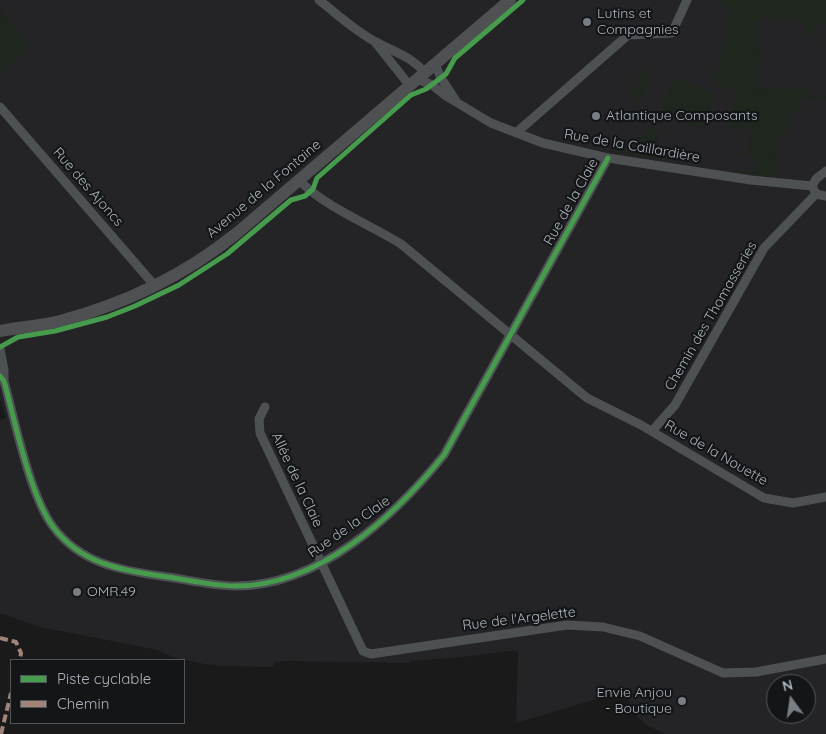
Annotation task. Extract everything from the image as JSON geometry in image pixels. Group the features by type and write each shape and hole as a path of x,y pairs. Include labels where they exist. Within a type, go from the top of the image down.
{"street":[{"path":"319,0 375,42 418,79"},
{"name":"Avenue de la Fontaine","path":"0,331 74,317 156,286 191,266 230,239 510,0"},
{"path":"516,133 628,35 672,33 687,0"},
{"path":"375,42 404,54 417,64 418,79"},
{"name":"Rue de la Caillardière","path":"435,64 456,101"},
{"name":"Rue de la Caillardière","path":"418,79 432,85 446,96 491,123 543,143 608,158 814,190 826,196"},
{"name":"Rue des Ajoncs","path":"0,107 156,286"},
{"name":"Rue de la Claie","path":"0,349 4,370 2,379 40,502 55,529 81,554 110,567 125,571 235,586 283,579 320,564 392,513 418,487 444,456 608,158"},
{"name":"Chemin des Thomasseries","path":"652,431 675,405 764,248 814,190 816,179 826,171"},
{"name":"Rue de la Nouette","path":"299,180 313,195 373,226 401,244 587,398 652,431 764,498 793,503 826,497"},
{"path":"0,331 0,340"},
{"name":"Allée de la Claie","path":"265,407 259,419 260,433 320,564"},
{"name":"Rue de l'Argelette","path":"320,564 358,644 363,651 371,654 567,625 603,627 640,636 723,673 756,672 826,659"}],"shaded area":[{"path":"0,0 826,0 826,734 665,734 647,725 635,715 626,693 610,695 516,723 518,650 411,661 410,663 286,661 275,662 273,667 223,666 173,657 158,650 40,627 0,613 0,420 6,418 0,399 0,73 28,47 0,10"},
{"path":"713,0 826,0 826,24 814,24 814,34 819,35 818,46 815,44 815,36 805,36 805,22 759,19 757,36 753,36 753,43 760,45 757,88 802,90 802,87 807,87 807,90 810,91 810,96 826,97 826,99 801,98 801,111 790,111 788,133 777,133 775,174 772,177 731,172 732,170 754,172 756,156 737,152 748,152 751,130 729,126 735,90 712,82 724,54 720,52 729,32 723,29 732,9"},
{"path":"0,10 29,47 0,73"},
{"path":"645,68 651,75 639,103 629,92 641,81 636,75"},
{"path":"675,78 712,93 706,128 684,124 684,119 663,116 661,123 654,122"},
{"path":"654,125 658,126 656,143 636,140"},
{"path":"634,142 654,145 652,159 615,153 618,146 623,151"},
{"path":"656,146 667,147 666,157 670,158 670,162 654,159"}],"marked path":[{"path":"0,638 16,642 21,653 20,659"},
{"path":"1,734 10,697"}],"cycle path":[{"path":"0,347 18,337 55,331 107,317 135,306 179,285 227,254 291,200 305,196 313,189 317,178 411,95 426,89 446,74 455,58 523,0"},
{"path":"0,376 4,381 24,458 45,514 54,528 76,549 102,563 130,571 217,585 236,586 267,583 296,574 325,561 352,544 378,524 402,502 444,455 608,158"}],"place":[{"name":"Lutins et Compagnies","path":"587,22"},
{"name":"Atlantique Composants","path":"596,116"},
{"name":"OMR.49","path":"77,592"},
{"name":"Envie Anjou - Boutique","path":"682,701"}]}
